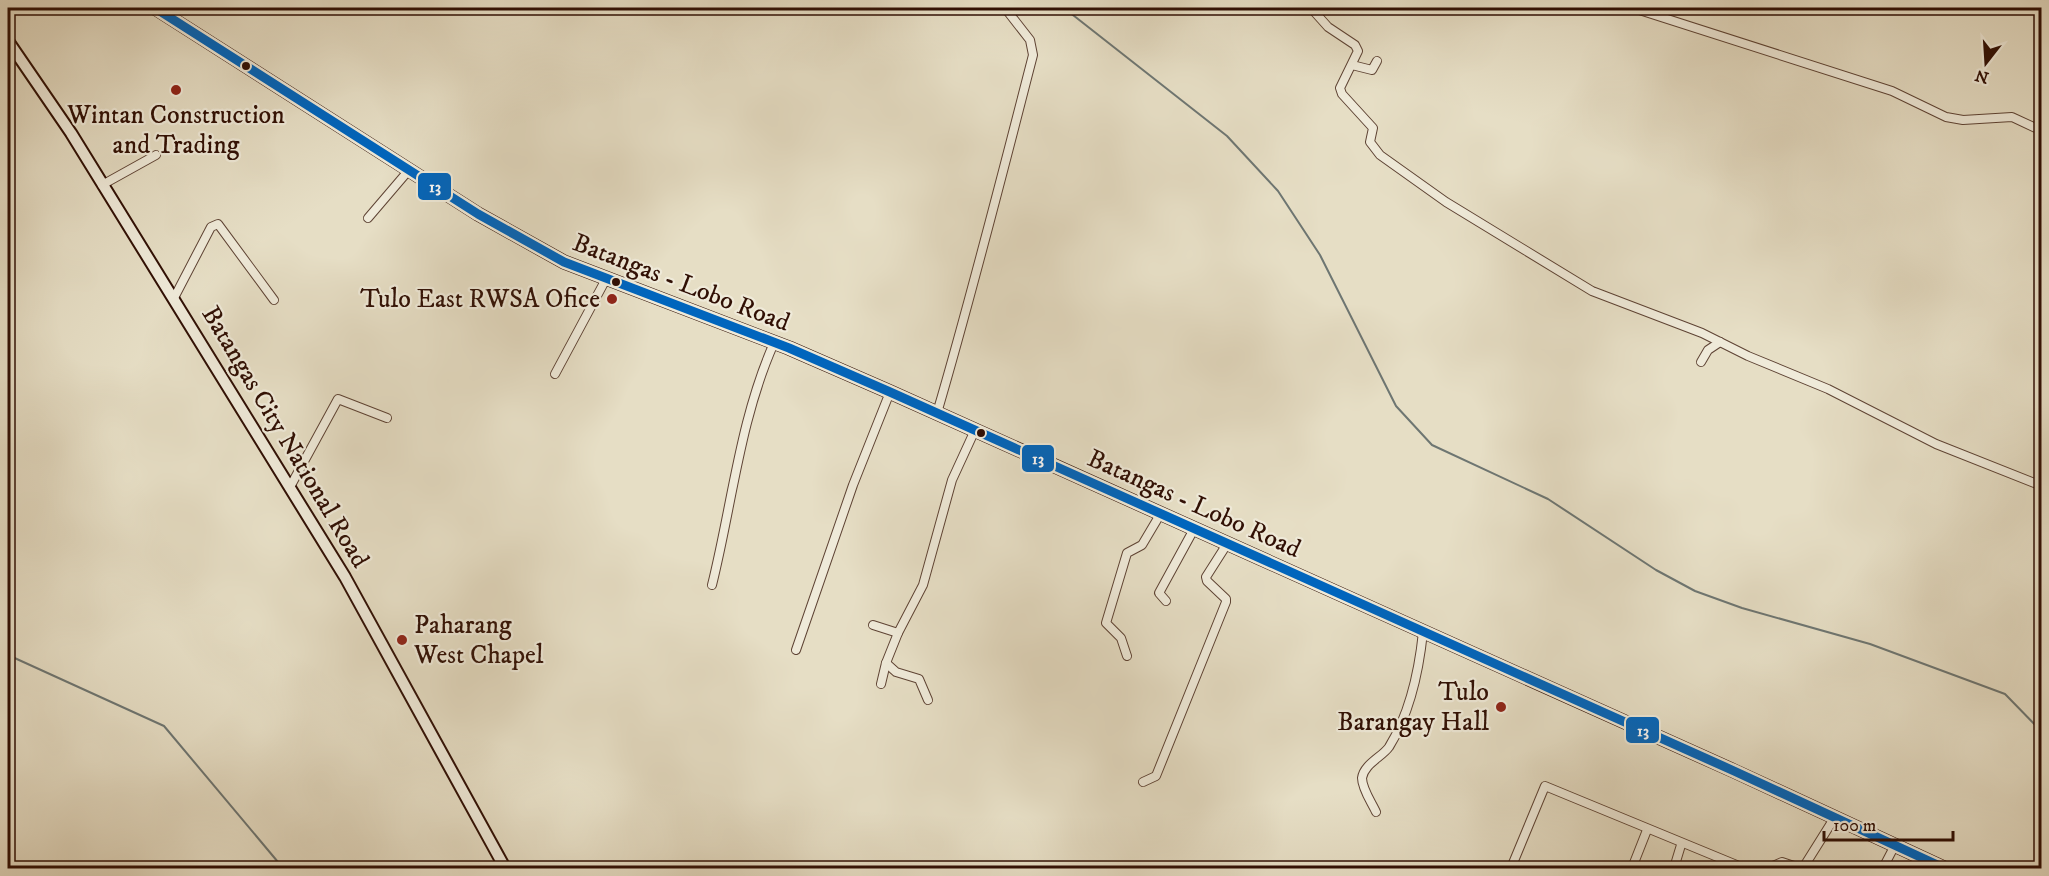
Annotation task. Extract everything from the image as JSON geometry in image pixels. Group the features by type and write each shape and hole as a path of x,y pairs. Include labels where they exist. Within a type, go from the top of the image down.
{"main road":[{"name":"Batangas - Lobo Road","path":"155,8 523,241 564,262 774,343 975,429 1944,868"}],"street":[{"path":"937,413 974,288 985,230 1033,55 1030,40 1005,8"},
{"path":"1311,8 1328,27 1355,45 1358,56 1340,88 1354,109 1373,128 1370,141 1380,155 1432,194 1592,291 1828,389 1936,444 2042,486"},
{"path":"1634,8 1892,91 1946,117 1963,120 2012,117 2042,131"},
{"name":"Batangas City National Road","path":"8,41 41,87 290,487 373,627 505,868"},
{"path":"1352,65 1372,70 1377,61"},
{"path":"102,185 156,154"},
{"path":"368,218 409,170"},
{"path":"174,298 211,227 218,224 274,300"},
{"path":"555,374 606,279"},
{"path":"1701,362 1708,350 1719,342"},
{"path":"712,585 748,417 760,375 774,343"},
{"path":"796,650 854,485 890,392"},
{"path":"290,487 338,399 387,418"},
{"path":"881,684 886,663 898,633 923,585 948,490 975,429"},
{"path":"1126,656 1121,638 1106,623 1127,553 1142,545 1161,513"},
{"path":"1166,601 1159,593 1194,529"},
{"path":"1143,782 1156,776 1226,602 1226,599 1207,581 1206,577 1227,544"},
{"path":"873,625 898,633"},
{"path":"1376,812 1362,781 1363,774 1388,747 1399,726 1418,672 1423,632"},
{"path":"886,663 896,672 919,680 928,700"},
{"path":"1511,868 1545,786 1681,845 1744,868"},
{"path":"1768,868 1782,862 1802,868 1835,817"},
{"path":"1632,868 1647,830"},
{"path":"1674,868 1681,845"},
{"path":"1883,868 1894,847"}],"waterway":[{"path":"1064,8 1227,136 1278,191 1320,255 1396,406 1432,445 1548,499 1656,570 1695,591 1742,608 1870,644 2005,694 2042,732"},
{"path":"8,655 164,726 283,868"}],"transit line":[{"name":"13","path":"155,8 478,214 564,262 789,348 890,392 1734,771 1944,868"}],"place":[{"name":"Wintan Construction and Trading","path":"176,90"},
{"name":"Tulo East RWSA Ofice","path":"612,299"},
{"name":"Paharang West Chapel","path":"402,640"},
{"name":"Tulo Barangay Hall","path":"1501,707"}]}
